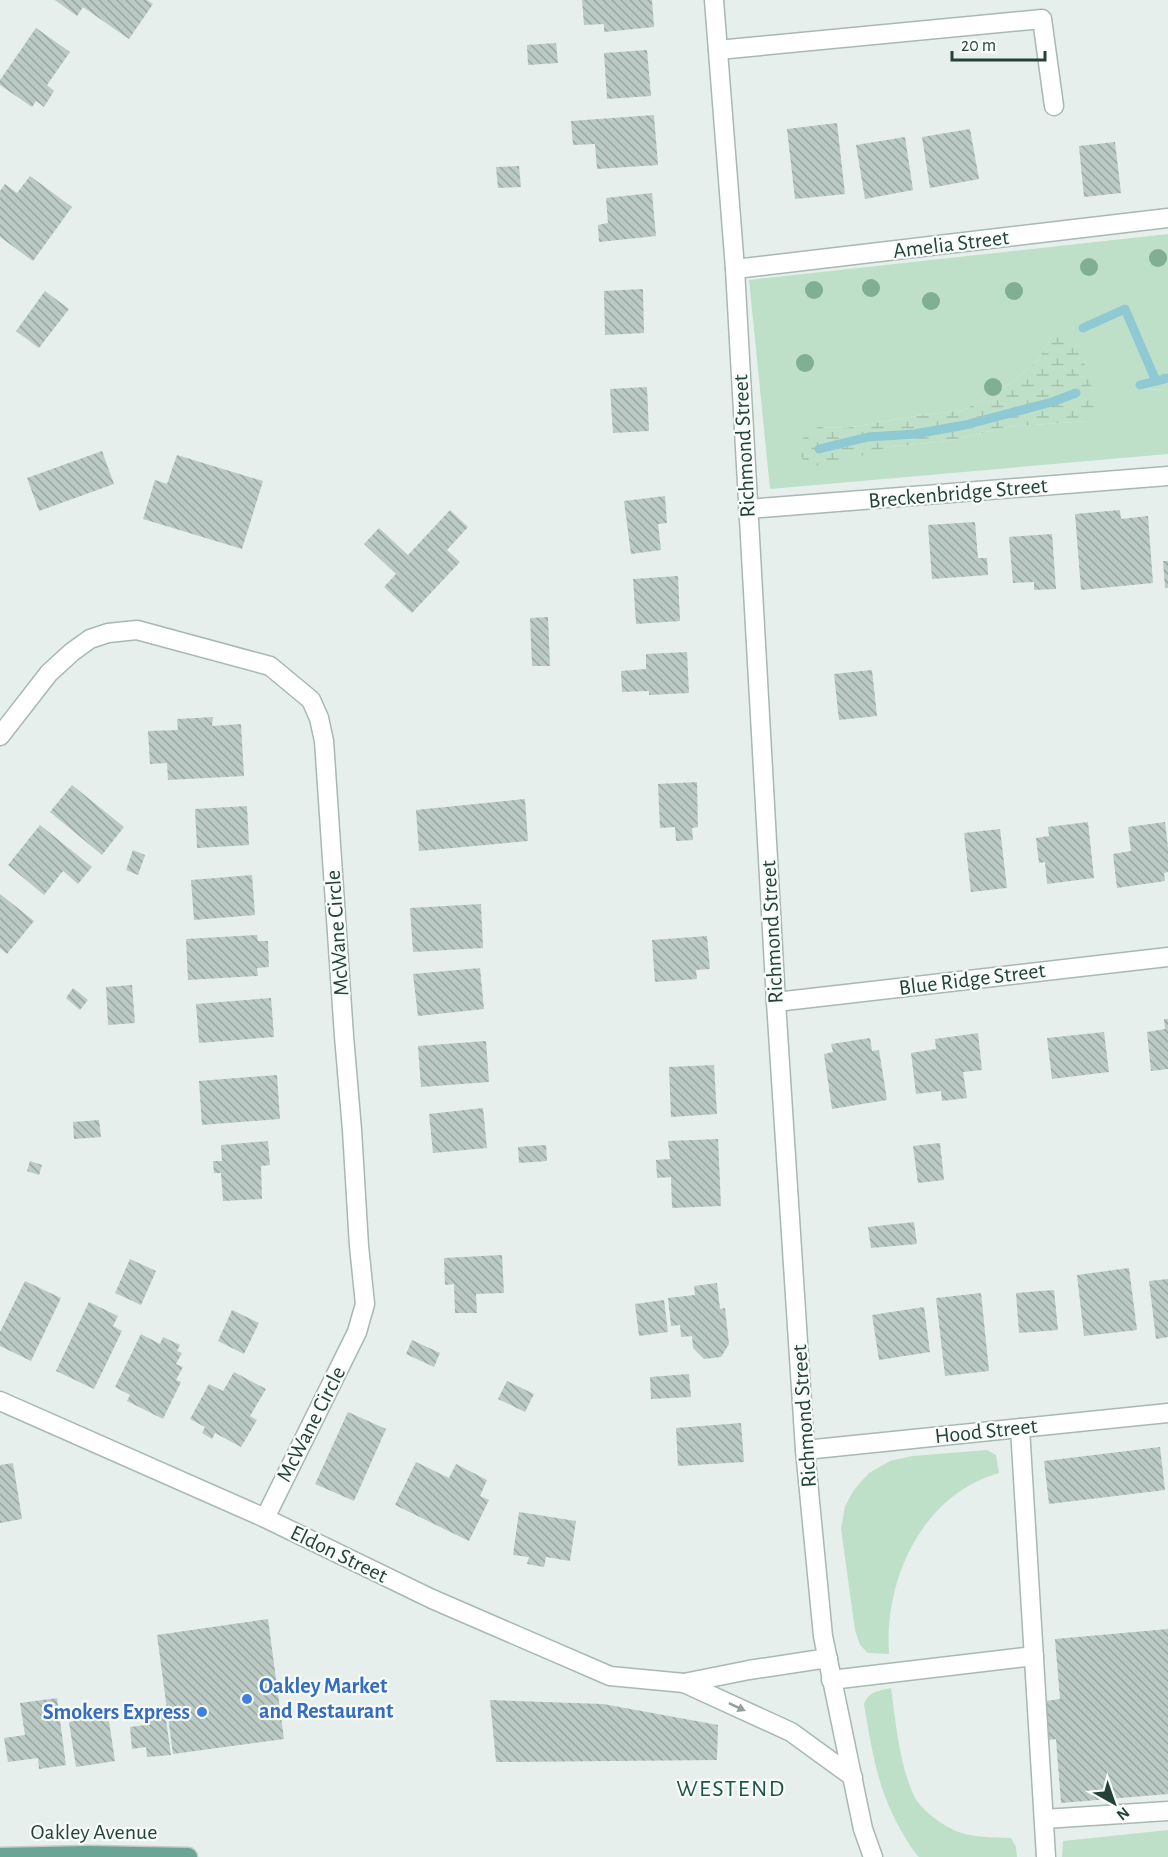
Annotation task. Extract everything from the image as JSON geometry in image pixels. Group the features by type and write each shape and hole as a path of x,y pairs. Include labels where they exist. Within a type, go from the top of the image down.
{"main road":[{"name":"Oakley Avenue","path":"0,1857 88,1855 188,1857"}],"street":[{"name":"Richmond Street","path":"714,0 735,269 776,1002 805,1450 823,1635 866,1839 873,1857"},
{"path":"718,50 1042,19 1054,106"},
{"name":"Amelia Street","path":"735,269 1168,218"},
{"name":"Breckenbridge Street","path":"748,509 1168,476"},
{"name":"McWane Circle","path":"0,736 49,673 81,645 90,639 108,633 137,630 270,666 311,700 319,718 324,741 364,1304 357,1332 265,1518"},
{"name":"Blue Ridge Street","path":"776,1002 1168,957"},
{"name":"Eldon Street","path":"0,1401 265,1518 432,1599 610,1676 684,1683 828,1658"},
{"name":"Hood Street","path":"805,1450 1168,1413"},
{"path":"1020,1428 1046,1857"},
{"path":"831,1680 1034,1656"},
{"name":"Eldon Street","path":"684,1683 791,1732 853,1777"},
{"path":"1044,1819 1168,1811"}],"green space":[{"path":"1168,234 1168,371 1144,390 1168,389 1168,454 770,489 749,280","holes":["1051,337 1087,421 1007,427 948,441 889,447 862,455 818,427 846,428 964,410 1011,383 1039,359"]},
{"path":"1061,331 1071,336 1083,359 1091,384 1094,410 1087,421 1007,427 948,441 889,447 833,465 808,466 800,455 798,442 818,427 846,428 964,410 1011,383 1039,359 1051,337"},
{"path":"1168,371 1168,389 1143,390"},
{"path":"987,1450 996,1455 999,1473 972,1484 949,1500 929,1520 913,1544 901,1570 893,1597 889,1626 889,1654 868,1653 860,1645 855,1630 841,1529 845,1506 854,1490 869,1473 890,1461 912,1456"},
{"path":"891,1688 901,1757 917,1801 932,1816 956,1831 976,1836 1011,1838 1016,1847 1017,1857 919,1857 916,1854 886,1800 875,1764 864,1704 872,1694"},
{"path":"1168,1830 1168,1857 1062,1857 1063,1841"}],"building":[{"path":"55,0 147,0 153,4 129,39 83,7 77,16"},
{"path":"582,0 652,0 654,27 604,32 604,24 584,25"},
{"path":"36,28 70,52 47,85 54,91 44,107 36,101 32,107 0,85 0,80"},
{"path":"556,43 558,63 528,65 527,45"},
{"path":"647,50 651,96 607,99 604,53"},
{"path":"654,115 658,165 597,169 595,144 573,145 571,121"},
{"path":"837,123 845,194 795,199 787,129"},
{"path":"970,129 979,179 930,188 922,137"},
{"path":"905,137 913,190 865,199 856,145"},
{"path":"1115,142 1121,193 1084,197 1079,146"},
{"path":"519,166 521,187 498,188 496,167"},
{"path":"30,176 72,207 33,261 0,237 0,191 5,184 17,193"},
{"path":"652,193 656,236 599,242 598,225 608,223 606,198"},
{"path":"643,289 644,333 605,335 604,291"},
{"path":"45,291 69,309 39,348 16,331"},
{"path":"647,387 649,431 613,433 610,389"},
{"path":"102,451 114,484 39,511 27,478"},
{"path":"177,455 263,481 242,549 143,519 155,480 167,484"},
{"path":"665,496 667,523 658,524 661,550 631,554 624,501"},
{"path":"450,510 468,527 447,550 460,562 412,613 384,587 396,574 364,544 379,528 408,555"},
{"path":"1120,510 1121,519 1148,516 1153,583 1081,590 1075,514"},
{"path":"975,522 978,558 987,558 988,575 932,579 928,525"},
{"path":"1052,534 1056,589 1034,590 1034,582 1013,583 1009,537"},
{"path":"1163,561 1168,561 1168,588 1165,588"},
{"path":"678,576 680,621 636,624 633,579"},
{"path":"548,617 550,666 532,666 530,618"},
{"path":"687,652 689,693 649,695 649,691 622,692 621,671 646,669 646,654"},
{"path":"872,670 877,716 839,720 834,674"},
{"path":"213,717 212,726 241,724 244,776 168,780 167,763 150,764 148,731 178,730 177,719"},
{"path":"697,782 698,827 692,828 693,840 676,841 675,827 660,828 658,784"},
{"path":"72,785 124,827 102,855 50,812"},
{"path":"525,799 528,841 419,851 416,810"},
{"path":"247,806 249,845 197,848 195,809"},
{"path":"1088,822 1094,878 1047,884 1045,862 1039,863 1036,838 1049,836 1048,827"},
{"path":"1165,822 1168,872 1164,873 1165,881 1117,888 1113,854 1131,851 1128,827"},
{"path":"40,825 92,867 78,884 63,871 44,895 8,865"},
{"path":"1000,829 1007,888 971,892 964,833"},
{"path":"133,850 145,855 138,875 126,870"},
{"path":"252,875 255,915 194,920 191,880"},
{"path":"0,894 34,921 7,954 0,948"},
{"path":"481,904 483,948 413,952 410,908"},
{"path":"257,935 258,941 268,941 269,967 257,968 258,976 188,980 186,939"},
{"path":"707,936 710,969 696,970 697,979 655,982 652,940"},
{"path":"480,968 484,1009 418,1016 413,974"},
{"path":"132,985 135,1023 108,1025 106,987"},
{"path":"73,988 88,1000 80,1010 66,998"},
{"path":"271,998 274,1037 199,1043 196,1004"},
{"path":"1164,1019 1168,1019 1168,1069 1151,1071 1147,1032 1165,1029"},
{"path":"1104,1032 1109,1072 1052,1079 1047,1038"},
{"path":"978,1033 982,1070 963,1072 967,1098 942,1101 941,1091 916,1094 911,1053 936,1049 935,1039"},
{"path":"870,1038 872,1051 879,1050 887,1100 832,1109 824,1054 833,1052 831,1044"},
{"path":"486,1041 489,1082 421,1087 418,1046"},
{"path":"714,1065 717,1114 671,1117 669,1067"},
{"path":"277,1075 280,1119 202,1125 199,1081"},
{"path":"483,1108 487,1148 433,1153 429,1114"},
{"path":"99,1120 101,1137 74,1139 73,1122"},
{"path":"718,1139 721,1206 672,1208 671,1177 657,1178 656,1160 670,1159 668,1141"},
{"path":"268,1141 270,1165 261,1166 262,1199 223,1201 221,1173 214,1173 213,1161 222,1161 221,1145"},
{"path":"940,1143 944,1180 918,1183 913,1146"},
{"path":"546,1145 547,1161 519,1163 518,1147"},
{"path":"30,1161 42,1165 39,1175 27,1171"},
{"path":"914,1222 917,1244 871,1248 868,1227"},
{"path":"502,1255 504,1293 476,1294 477,1313 455,1313 454,1284 445,1285 444,1258"},
{"path":"130,1259 156,1271 141,1305 115,1293"},
{"path":"1129,1268 1137,1330 1084,1336 1077,1275"},
{"path":"1168,1279 1168,1337 1156,1339 1149,1281"},
{"path":"25,1281 61,1298 31,1361 0,1346 0,1332"},
{"path":"717,1283 720,1309 725,1308 729,1344 721,1357 704,1359 693,1348 692,1336 681,1337 680,1325 671,1326 668,1298 695,1295 694,1286"},
{"path":"1054,1290 1058,1330 1019,1333 1016,1293"},
{"path":"981,1293 989,1371 945,1376 936,1298"},
{"path":"664,1300 668,1332 639,1336 635,1304"},
{"path":"89,1302 118,1316 113,1326 122,1331 94,1389 56,1371"},
{"path":"924,1307 930,1352 879,1360 872,1315"},
{"path":"232,1310 259,1323 244,1354 218,1341"},
{"path":"141,1334 160,1344 163,1337 180,1345 177,1351 182,1353 176,1364 183,1367 176,1380 181,1382 163,1419 127,1401 130,1395 115,1387"},
{"path":"412,1340 440,1353 434,1367 406,1354"},
{"path":"234,1372 266,1389 250,1416 257,1420 241,1447 215,1433 212,1439 202,1433 205,1427 190,1419 209,1384 223,1391"},
{"path":"689,1374 691,1397 651,1399 650,1377"},
{"path":"507,1381 534,1394 525,1412 498,1399"},
{"path":"348,1412 386,1429 354,1501 315,1484"},
{"path":"741,1423 744,1462 678,1466 676,1428"},
{"path":"1160,1447 1165,1490 1049,1504 1044,1461"},
{"path":"416,1462 449,1478 456,1464 487,1480 480,1496 489,1500 469,1541 395,1505"},
{"path":"13,1463 22,1519 0,1523 0,1465"},
{"path":"519,1512 576,1521 570,1561 546,1557 544,1567 527,1564 529,1557 513,1555"},
{"path":"268,1619 284,1739 173,1754 157,1635"},
{"path":"1168,1629 1168,1794 1061,1803 1056,1739 1049,1740 1046,1701 1060,1699 1055,1639"},
{"path":"57,1698 66,1765 39,1769 38,1758 8,1762 4,1738 25,1735 20,1703"},
{"path":"490,1700 603,1704 718,1725 717,1760 496,1762"},
{"path":"164,1706 171,1755 147,1757 146,1747 132,1749 130,1727 145,1725 143,1709"},
{"path":"108,1715 115,1761 76,1767 69,1722"}],"waterway":[{"path":"1083,328 1125,309 1156,381"},
{"path":"1140,385 1168,378"},
{"path":"819,449 868,437 915,434 965,425 1052,402 1076,393"}],"place":[{"name":"Oakley Market and Restaurant","path":"247,1699"},
{"name":"Smokers Express","path":"202,1712"}],"district":[{"name":"WESTEND","path":"731,1789"}]}
